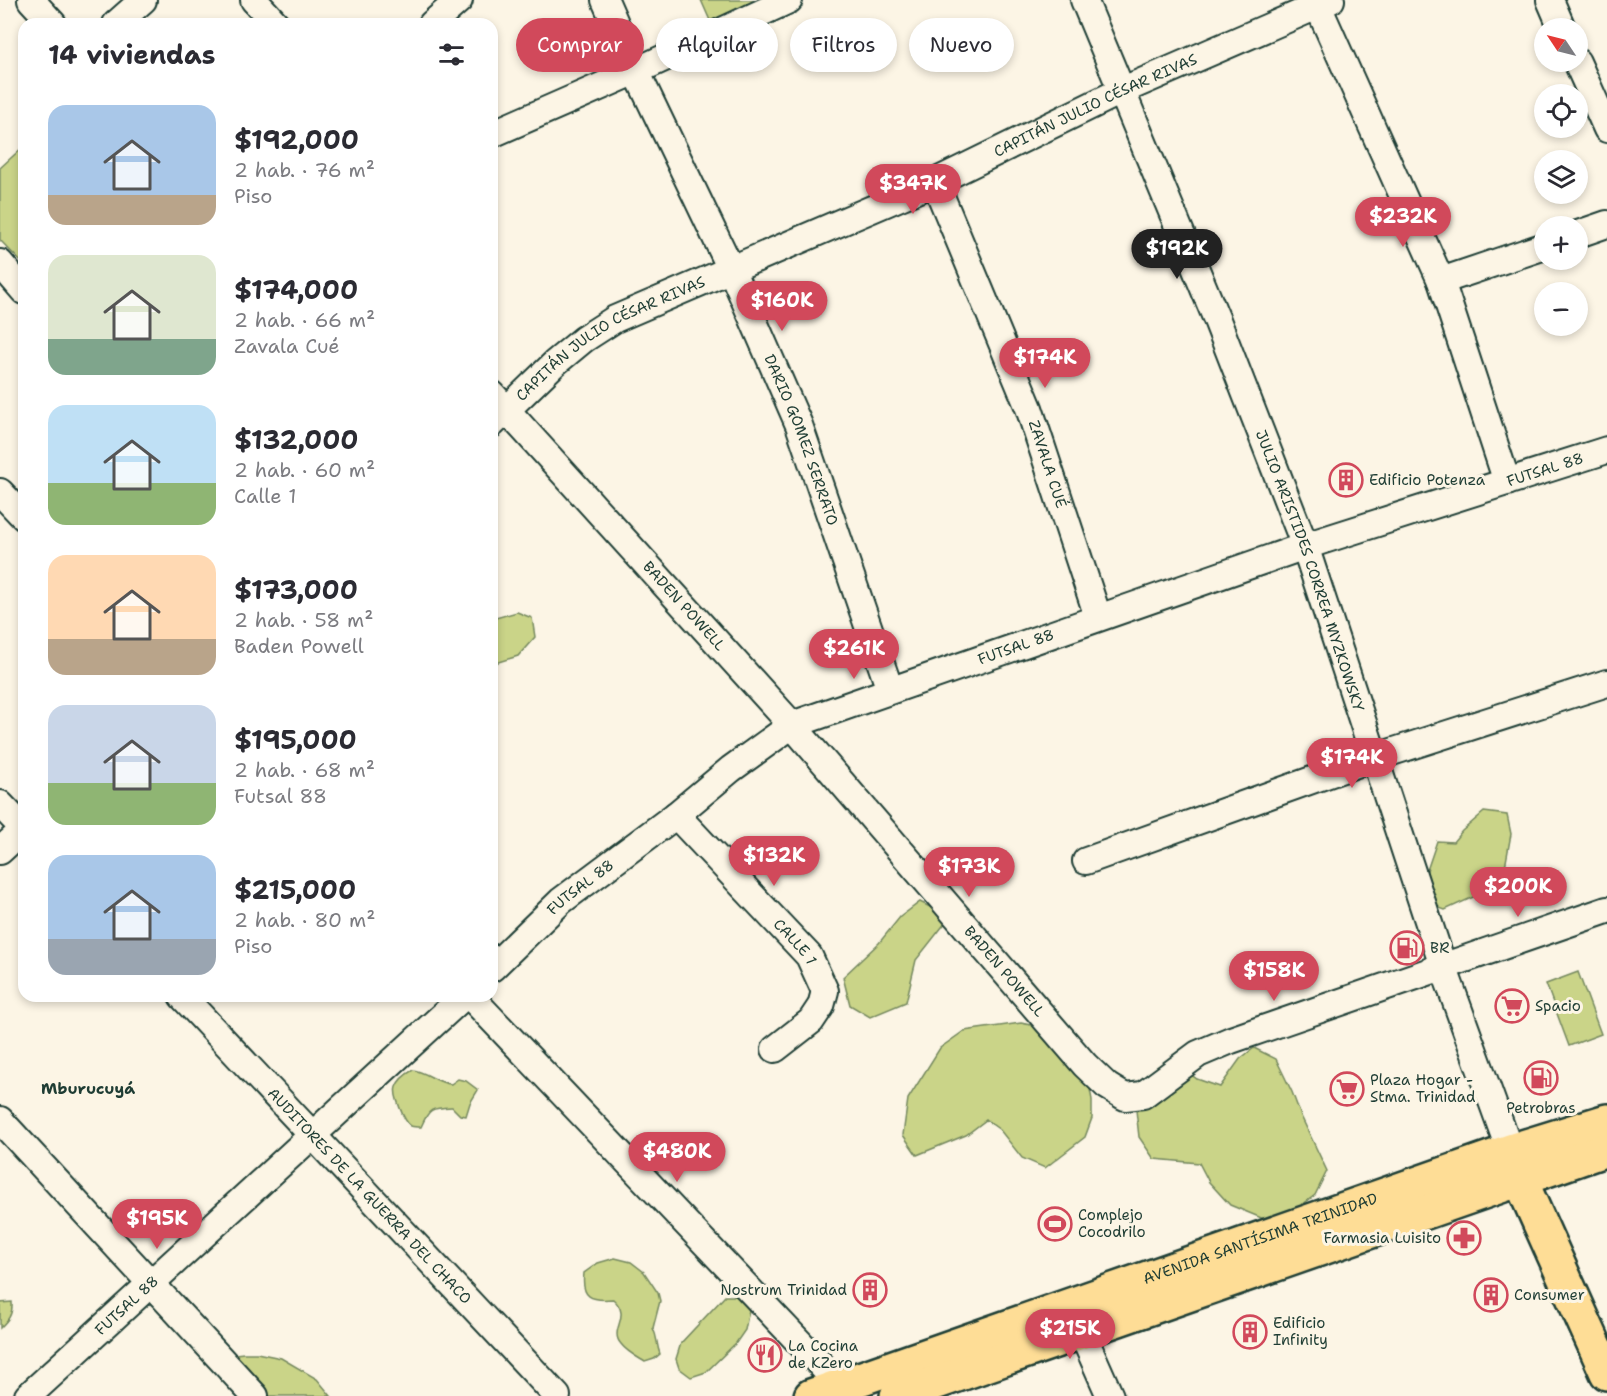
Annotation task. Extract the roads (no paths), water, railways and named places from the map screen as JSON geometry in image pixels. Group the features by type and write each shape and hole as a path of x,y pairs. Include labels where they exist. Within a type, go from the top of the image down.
{"main road":[{"name":"AVENIDA SANTÍSIMA TRINIDAD","path":"832,1392 1076,1319 1515,1165 1607,1121"},
{"name":"AVENIDA SANTÍSIMA TRINIDAD","path":"1515,1165 1607,1149"},
{"name":"JULIO ARISTIDES CORREA MYZKOWSKY","path":"1515,1165 1607,1373"},
{"name":"AVENIDA SANTÍSIMA TRINIDAD","path":"897,1396 1076,1319"}],"street":[{"path":"31,0 48,18"},
{"path":"123,18 143,0"},
{"path":"254,0 270,18"},
{"path":"439,18 459,0"},
{"name":"DARIO GOMEZ SERRATO","path":"605,0 613,18"},
{"path":"644,67 789,0"},
{"name":"JULIO ARISTIDES CORREA MYZKOWSKY","path":"1084,0 1218,320 1305,546 1443,966 1515,1165"},
{"path":"1550,0 1558,18"},
{"path":"1324,3 1441,281 1507,482"},
{"name":"CAPITÁN JULIO CÉSAR RIVAS","path":"498,409 584,339 615,320 935,182 1121,91 1324,3"},
{"path":"498,131 634,72"},
{"name":"DARIO GOMEZ SERRATO","path":"636,72 731,269 799,425 890,690"},
{"path":"1581,72 1607,129"},
{"name":"ZAVALA CUÉ","path":"935,182 1029,408 1098,617"},
{"path":"1588,231 1607,225"},
{"path":"1441,281 1534,250"},
{"path":"0,263 14,290"},
{"name":"BADEN POWELL","path":"498,411 792,724 1085,1065 1107,1086 1125,1097 1143,1095 1198,1053 1607,910"},
{"name":"FUTSAL 88","path":"498,962 561,901 792,724 1305,546 1607,450"},
{"path":"0,492 18,511"},
{"path":"1086,861 1376,757 1607,682"},
{"path":"0,804 18,823"},
{"name":"CALLE 1","path":"676,815 809,956 825,991 821,1006 811,1021 775,1049"},
{"path":"0,851 18,834"},
{"name":"AUDITORES DE LA GUERRA DEL CHACO","path":"188,1002 315,1135 557,1396"},
{"name":"FUTSAL 88","path":"28,1396 458,1002"},
{"path":"475,1002 832,1392"},
{"path":"0,1120 255,1396"},
{"path":"1076,1319 1110,1396"}],"place":[{"name":"Edificio Potenza","path":"1346,480"},
{"name":"BR","path":"1407,948"},
{"name":"Spacio","path":"1512,1006"},
{"name":"Petrobras","path":"1541,1078"},
{"name":"Plaza Hogar - Stma. Trinidad","path":"1347,1089"},
{"name":"Complejo Cocodrilo","path":"1055,1224"},
{"name":"Farmasia Luisito","path":"1464,1238"},
{"name":"Nostrum Trinidad","path":"870,1290"},
{"name":"Consumer","path":"1491,1295"},
{"name":"Edificio Infinity","path":"1250,1332"},
{"name":"La Cocina de KZero","path":"765,1355"}],"district":[{"name":"Mburucuyá","path":"88,1088"}]}
